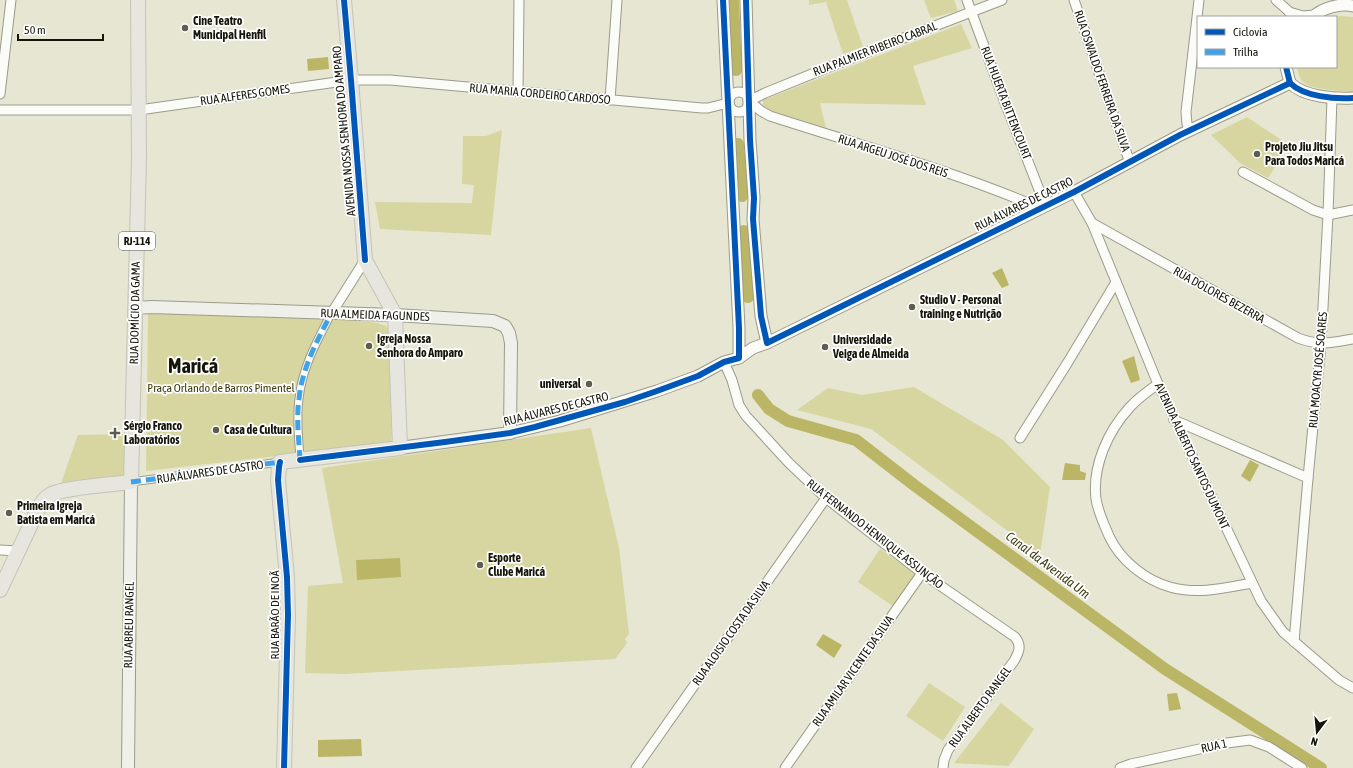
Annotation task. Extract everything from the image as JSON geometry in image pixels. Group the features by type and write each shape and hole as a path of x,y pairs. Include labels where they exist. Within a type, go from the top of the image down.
{"main road":[{"name":"RUA DOMÍCIO DA GAMA","path":"131,482 139,157 138,0"},
{"name":"AVENIDA NOSSA SENHORA DO AMPARO","path":"344,0 365,260 395,315"},
{"name":"RUA ALMEIDA FAGUNDES","path":"135,308 143,306 331,314 395,315 493,321 505,326 509,333 511,343 510,433"},
{"path":"395,315 400,448"},
{"name":"RUA ÁLVARES DE CASTRO","path":"280,462 510,433"},
{"name":"RUA BARÃO DE INOÃ","path":"280,462 278,480 287,577 288,615 284,768"},
{"path":"0,590 17,551 43,501 50,495 67,490 131,482"},
{"name":"RUA ABREU RANGEL","path":"128,768 131,482"}],"street":[{"path":"0,94 11,0"},
{"path":"518,92 519,0"},
{"path":"610,100 617,0"},
{"path":"724,0 739,320 739,358"},
{"path":"746,0 754,198 753,219 760,316 767,343"},
{"name":"RUA HUERTA BITTENCOURT","path":"967,0 1043,207"},
{"name":"RUA PALMIER RIBEIRO CABRAL","path":"749,101 765,92 1002,0"},
{"name":"RUA OSWALDO FERREIRA DA SILVA","path":"1074,0 1130,163"},
{"path":"1197,16 1199,0"},
{"path":"1276,0 1292,14 1303,16 1314,16 1327,9 1340,6 1353,6"},
{"path":"1190,131 1187,124 1186,112 1197,17"},
{"path":"1286,68 1290,83 1300,90 1332,98 1353,98"},
{"name":"RUA ALFERES GOMES","path":"0,110 139,110 351,80"},
{"name":"RUA MARIA CORDEIRO CARDOSO","path":"351,80 390,80 702,108 728,103"},
{"name":"RUA ÁLVARES DE CASTRO","path":"510,433 560,421 644,396 698,376 724,362 739,358 753,348 767,343 1074,192 1190,131 1290,83"},
{"path":"734,92 744,93 749,101 748,107 743,112 733,111 728,103 729,97 734,92"},
{"name":"RUA MOACYR JOSÉ SOARES","path":"1294,642 1321,344 1328,215 1332,98"},
{"name":"RUA ARGEU JOSÉ DOS REIS","path":"749,101 760,111 770,116 958,176 1043,207"},
{"path":"1243,172 1313,210 1328,215 1353,210"},
{"name":"AVENIDA ALBERTO SANTOS DUMONT","path":"1074,192 1092,223 1174,420 1268,614 1283,632 1294,642 1339,680 1353,688"},
{"name":"RUA DOLORES BEZERRA","path":"1092,223 1298,338 1321,344 1353,340"},
{"path":"1101,246 1107,240 1115,237"},
{"path":"300,460 298,412 302,378 310,355 331,314 365,260"},
{"path":"1020,438 1116,282"},
{"name":"RUA FERNANDO HENRIQUE ASSUNÇÃO","path":"724,362 732,380 739,405 746,416 789,463 826,498 922,573 1015,637 1019,642 1020,647"},
{"path":"1158,384 1131,406 1119,420 1101,454 1098,467 1096,499 1102,521 1114,546 1131,566 1152,580 1170,587 1191,591 1210,590 1252,583"},
{"path":"1174,420 1308,478"},
{"name":"RUA ÁLVARES DE CASTRO","path":"131,482 280,462"},
{"name":"RUA ALOISIO COSTA DA SILVA","path":"636,768 826,498"},
{"path":"0,550 17,551"},
{"name":"RUA AMILAR VICENTE DA SILVA","path":"785,768 922,573"},
{"name":"RUA ALBERTO RANGEL","path":"943,768 948,750 1014,661 1019,653 1020,647"},
{"name":"RUA 1","path":"1120,768 1131,764 1212,746 1250,740 1269,747 1302,768"}],"green space":[{"path":"809,0 847,0 863,47 843,54 826,2 809,5"},
{"path":"924,0 954,0 958,11 931,18"},
{"path":"1337,17 1353,17 1353,92 1327,90 1307,85 1301,79 1297,68 1337,68"},
{"path":"961,24 972,48 913,66 926,105 820,103 826,128 763,108 763,100"},
{"name":"Projeto Jiu Jitsu Para Todos Maricá","path":"1247,117 1289,145 1268,178 1240,163 1211,135"},
{"path":"502,130 491,235 380,229 375,202 472,203 474,185 462,184 463,136 486,136"},
{"name":"Praça Orlando de Barros Pimentel","path":"148,312 357,320 373,322 389,327 396,332 391,443 146,471"},
{"path":"914,387 1003,440 1050,487 1040,555 871,429 797,410 828,388 862,395"},
{"name":"Esporte Clube Maricá","path":"591,428 619,548 629,634 625,639 627,643 615,659 345,674 305,673 308,586 343,583 322,468"},
{"path":"128,434 127,480 60,486 78,435"},
{"path":"880,549 916,574 894,607 858,582"},
{"path":"929,683 965,707 943,741 906,716"},
{"path":"1001,703 1034,729 1009,766 954,763"}],"shaded area":[{"path":"328,57 329,69 308,71 307,59"},
{"path":"1002,268 1009,285 1002,288 992,273"},
{"path":"1134,356 1140,380 1131,383 1122,361"},
{"path":"1250,460 1259,465 1250,482 1241,476"},
{"path":"1065,463 1080,465 1080,471 1086,473 1085,480 1062,480"},
{"path":"400,558 401,577 357,580 356,560"},
{"path":"823,634 842,645 834,658 816,645"},
{"path":"1177,693 1181,709 1169,711 1167,694"},
{"path":"361,739 362,756 318,757 318,740"}],"waterway":[{"name":"Canal da Avenida Um","path":"733,0 736,70"},
{"name":"Canal da Avenida Um","path":"738,144 742,196"},
{"name":"Canal da Avenida Um","path":"744,231 748,297"},
{"name":"Canal da Avenida Um","path":"758,395 769,409 788,421 856,440 914,485 1165,669 1321,768"}],"marked path":[{"path":"300,460 298,407 303,376 311,355 331,314"},
{"path":"131,482 280,462"}],"cycle path":[{"path":"344,0 365,260"},
{"path":"300,460 510,433 625,402 698,376 724,362 739,358 739,328 723,0"},
{"path":"746,0 750,140 754,198 753,219 761,316 767,343 1074,192 1180,135 1290,83"},
{"path":"1286,68 1290,83 1296,88 1320,96 1353,98"},
{"path":"280,462 278,480 287,577 288,615 284,768"}],"place":[{"name":"Cine Teatro Municipal Henfil","path":"185,28"},
{"name":"Projeto Jiu Jitsu Para Todos Maricá","path":"1257,154"},
{"name":"Studio V - Personal training e Nutrição","path":"912,307"},
{"name":"Igreja Nossa Senhora do Amparo","path":"369,346"},
{"name":"Universidade Veiga de Almeida","path":"825,347"},
{"name":"universal","path":"589,384"},
{"name":"Casa de Cultura","path":"216,430"},
{"name":"Sérgio Franco Laboratórios","path":"115,433"},
{"name":"Primeira Igreja Batista em Maricá","path":"9,513"},
{"name":"Esporte Clube Maricá","path":"480,565"}],"district":[{"name":"Maricá","path":"193,365"}]}
